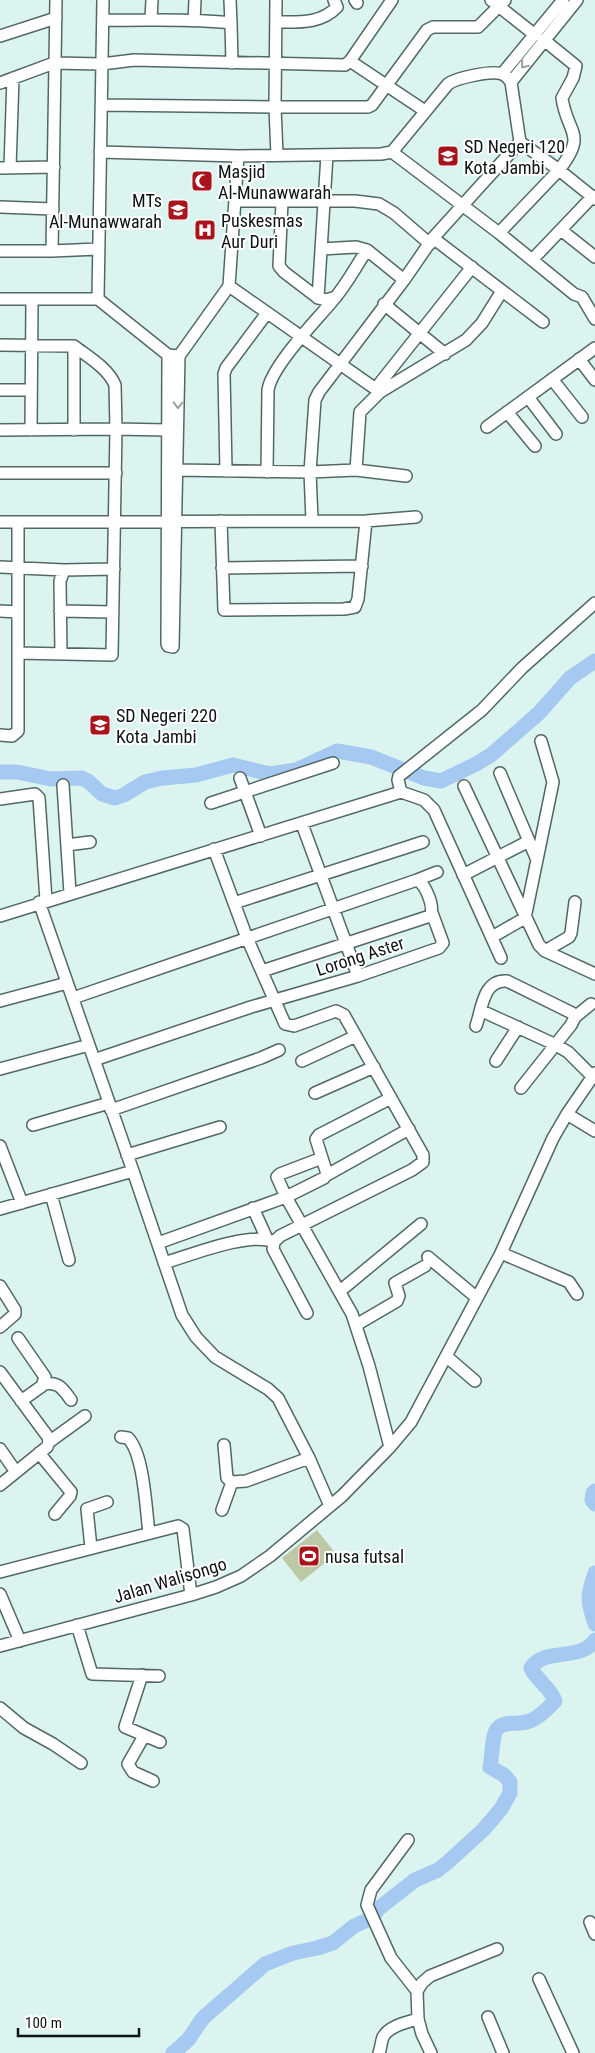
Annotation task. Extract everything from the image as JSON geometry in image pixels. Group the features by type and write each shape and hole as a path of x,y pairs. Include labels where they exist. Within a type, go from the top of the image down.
{"street":[{"path":"52,251 56,0"},
{"path":"98,299 103,0"},
{"path":"151,19 152,0"},
{"path":"194,21 195,0"},
{"path":"230,0 232,63"},
{"path":"276,0 275,107 277,155"},
{"path":"0,83 54,63 102,64 134,60 275,65 345,65 350,62 392,0"},
{"path":"507,78 539,38 563,0"},
{"path":"539,38 578,0"},
{"path":"276,22 302,22 323,18 334,11 338,2"},
{"path":"101,105 368,107 372,105 430,28 478,27 498,2 539,38 575,64 576,69 562,98 575,143 559,170 499,233"},
{"path":"0,36 56,18"},
{"path":"103,20 135,21 151,19 231,23"},
{"path":"350,62 425,111"},
{"path":"392,152 453,80 494,73 507,78"},
{"path":"13,78 5,129 5,167 54,167"},
{"path":"507,78 520,142 594,198 532,260"},
{"path":"312,520 310,472 315,400 323,385 432,241 520,142"},
{"path":"100,152 238,156 392,152 499,233 574,294 582,297 595,319"},
{"path":"318,298 328,155"},
{"path":"172,521 167,644 173,648 172,484 166,430 174,355 229,286 238,156"},
{"path":"235,200 362,202 379,204 472,266 542,322"},
{"path":"282,202 278,266 318,298 326,300 336,297"},
{"path":"0,208 53,209"},
{"path":"561,230 595,257"},
{"path":"321,249 356,247 367,250 404,280"},
{"path":"0,251 98,249"},
{"path":"267,472 269,384 301,337 336,297 367,250"},
{"path":"380,392 380,383 472,266"},
{"path":"229,286 380,392"},
{"path":"356,470 360,412 380,392 445,354 475,332 502,291"},
{"path":"0,300 98,299 174,355"},
{"path":"31,430 32,300"},
{"path":"384,304 445,354"},
{"path":"226,471 224,374 226,368 267,313"},
{"path":"0,345 74,346 96,362 115,384 116,522 112,654 18,653"},
{"path":"74,346 74,430"},
{"path":"487,427 595,348"},
{"path":"172,484 177,470 174,355"},
{"path":"579,359 595,380"},
{"path":"552,379 582,417"},
{"path":"0,390 31,390"},
{"path":"528,397 556,434"},
{"path":"507,412 534,446"},
{"path":"0,430 166,430"},
{"path":"177,470 267,472 356,470 406,476"},
{"path":"0,473 116,473"},
{"path":"0,522 366,521 416,517"},
{"path":"221,521 224,610 353,608 357,604 366,521"},
{"path":"0,735 12,736 18,731 18,522"},
{"path":"222,568 362,566"},
{"path":"0,567 64,570 114,569"},
{"path":"61,654 60,578 64,570"},
{"path":"401,792 398,780 401,774 482,710 522,668 595,603"},
{"path":"0,611 18,612"},
{"path":"60,611 113,612"},
{"path":"492,938 525,918 552,782 540,741"},
{"path":"211,803 333,763"},
{"path":"500,773 537,860"},
{"path":"240,778 261,836"},
{"path":"63,785 70,893"},
{"path":"464,786 534,936 545,951 595,974"},
{"path":"0,916 43,901 302,824 401,792 424,800 434,810 501,958"},
{"path":"0,799 35,794 39,798 43,901 67,983 182,1315 196,1337 215,1357 274,1393 282,1404 309,1458 330,1506"},
{"path":"302,824 358,976"},
{"path":"464,875 529,840"},
{"path":"67,845 90,842"},
{"path":"234,903 423,842"},
{"path":"164,1263 247,1239 270,1240 280,1236 384,1186 423,1162 424,1156 344,1014 336,1011 294,1026 285,1024 246,938 214,849"},
{"path":"73,998 437,872"},
{"path":"262,971 430,916 432,908 422,884 417,880"},
{"path":"545,951 569,937 572,929 575,902"},
{"name":"Lorong Aster","path":"94,1060 274,1000 358,976 439,948 442,943 440,932 432,913"},
{"path":"476,1026 482,1011 486,990 503,980 572,1013 575,1017"},
{"path":"0,1001 67,983"},
{"path":"521,1088 575,1017 591,1004"},
{"path":"482,1011 568,1052 593,1075"},
{"path":"496,1061 518,1027"},
{"path":"302,1061 356,1036"},
{"path":"0,1069 89,1045"},
{"path":"33,1125 110,1106 261,1058 279,1050"},
{"path":"315,1093 374,1067"},
{"name":"Jalan Walisongo","path":"0,1646 191,1596 216,1587 241,1576 270,1556 330,1506 390,1447 411,1422 501,1253 529,1188 567,1114 593,1075"},
{"path":"327,1176 316,1139 319,1134 391,1098"},
{"path":"567,1114 595,1131"},
{"path":"127,1155 220,1127"},
{"path":"158,1243 286,1197 409,1129"},
{"path":"0,1146 22,1203"},
{"path":"322,1158 277,1176 286,1197 340,1291 356,1325 390,1447"},
{"path":"0,1209 133,1171"},
{"path":"51,1194 69,1260"},
{"path":"253,1208 270,1240 272,1249 307,1314"},
{"path":"340,1291 421,1224"},
{"path":"501,1253 569,1282 577,1294"},
{"path":"356,1325 398,1301 400,1296 395,1283 426,1261 477,1298"},
{"path":"0,1286 15,1310 15,1314 0,1327"},
{"path":"18,1338 45,1377 44,1384"},
{"path":"446,1356 475,1382"},
{"path":"0,1372 48,1436 49,1442"},
{"path":"21,1401 44,1384 52,1382 59,1385 71,1400"},
{"path":"0,1485 47,1447 49,1442 86,1416"},
{"path":"121,1437 128,1438 134,1445 141,1471 149,1533"},
{"path":"224,1444 227,1478 232,1482 246,1481 309,1458"},
{"path":"0,1449 16,1472"},
{"path":"39,1453 60,1477 71,1494 87,1509 91,1548"},
{"path":"222,1510 232,1482"},
{"path":"55,1514 71,1494"},
{"path":"87,1509 107,1502"},
{"path":"0,1572 178,1526 182,1527 191,1596"},
{"path":"0,1594 20,1641"},
{"path":"77,1625 92,1674 159,1676"},
{"path":"142,1675 125,1727 160,1742"},
{"path":"0,1708 24,1728 53,1744 81,1763"},
{"path":"144,1736 128,1764 133,1772 153,1781"},
{"path":"408,1840 371,1890 367,1905 391,1958 416,1991 418,2019 430,2053"},
{"path":"590,1922 595,1934"},
{"path":"416,1991 422,1982 430,1976 497,1950"},
{"path":"540,1979 573,2053"},
{"path":"488,2017 503,2053"},
{"path":"379,2053 382,2038 387,2031 406,2022 418,2019"}],"green space":[{"name":"nusa futsal","path":"317,1530 336,1554 301,1582 282,1558"}],"waterway":[{"path":"0,772 17,772 51,779 81,778 88,781 102,794 115,798 124,795 145,782 162,778 196,775 233,765 270,774 296,770 337,751 371,757 424,778 441,781 491,755 539,713 570,678 595,661"},
{"path":"595,1491 592,1500 595,1504"},
{"path":"595,1573 589,1599 595,1624"},
{"path":"173,2053 188,2040 203,2018 265,1964 293,1953 333,1943 354,1926 372,1918 378,1909 415,1880 438,1870 483,1830 501,1809 510,1793 510,1782 504,1775 490,1767 495,1732 503,1725 523,1723 535,1719 555,1701 531,1668 545,1658 581,1651 589,1647 595,1640"}],"place":[{"name":"SD Negeri 120 Kota Jambi","path":"448,156"},
{"name":"Masjid Al-Munawwarah","path":"202,181"},
{"name":"MTs Al-Munawwarah","path":"178,210"},
{"name":"Puskesmas Aur Duri","path":"205,230"},
{"name":"SD Negeri 220 Kota Jambi","path":"100,725"},
{"name":"nusa futsal","path":"309,1556"}]}
